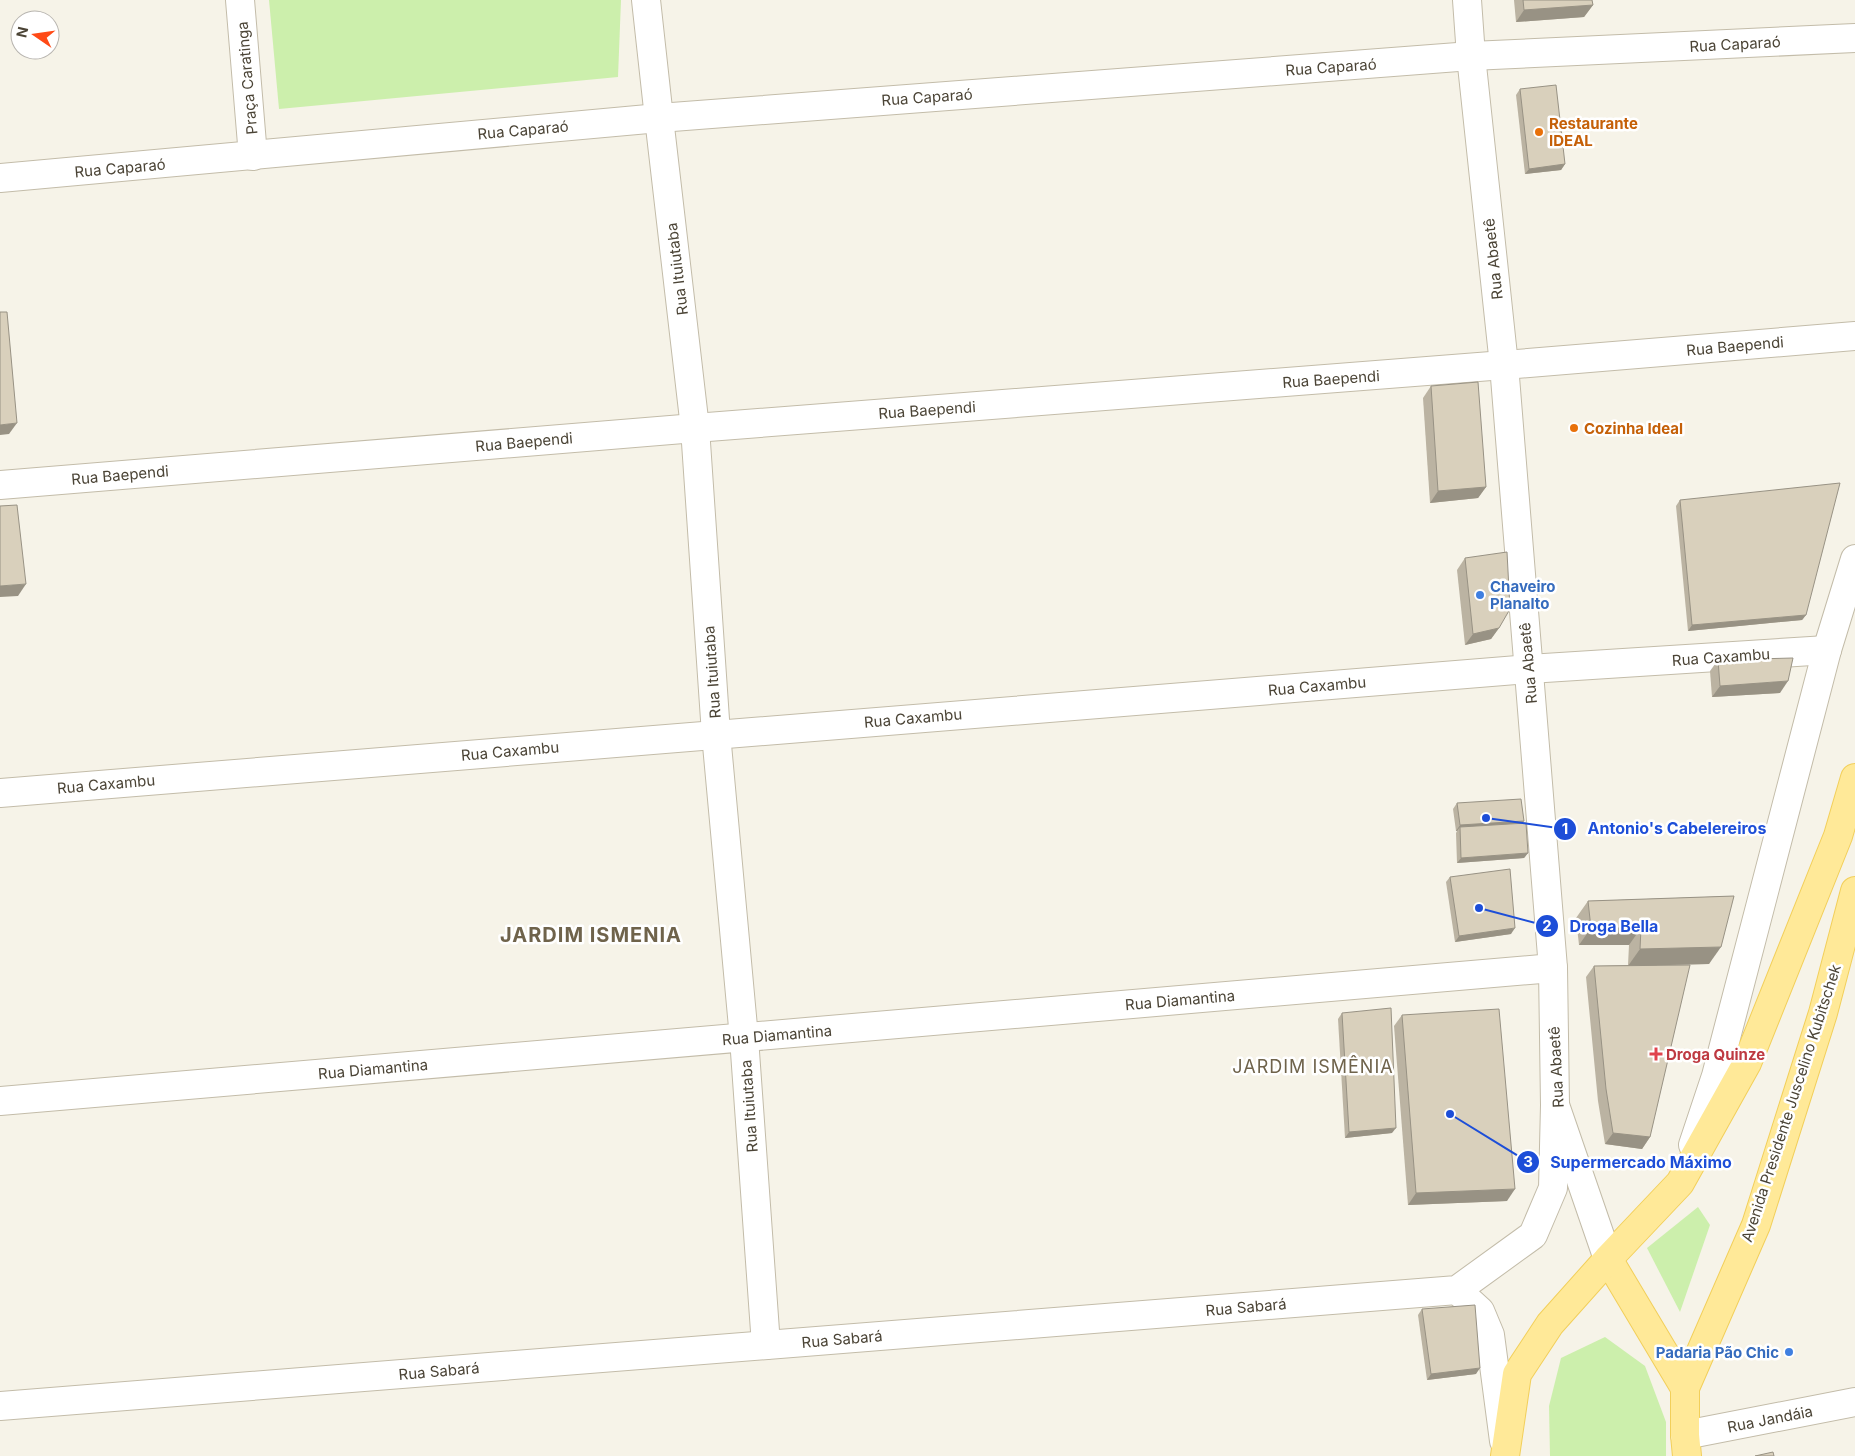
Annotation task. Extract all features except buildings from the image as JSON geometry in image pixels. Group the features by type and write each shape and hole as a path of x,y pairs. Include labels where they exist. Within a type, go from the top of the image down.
{"main road":[{"path":"1505,1456 1517,1374 1550,1324 1680,1183 1747,1063 1838,836 1855,778"},
{"name":"Avenida Presidente Juscelino Kubitschek","path":"1686,1446 1685,1388 1756,1225 1824,1012 1855,890"},
{"path":"1608,1259 1685,1388"}],"street":[{"name":"Praça Caratinga","path":"240,0 253,156"},
{"name":"Rua Ituiutaba","path":"646,0 696,428 716,734 744,1038 766,1345"},
{"name":"Rua Abaetê","path":"1467,0 1471,56 1504,365 1529,669 1553,968 1556,1105 1608,1259"},
{"name":"Rua Caparaó","path":"0,178 659,118 1471,56 1855,38"},
{"name":"Rua Baependi","path":"0,485 1855,336"},
{"path":"1680,1183 1716,1076 1827,650 1855,559"},
{"name":"Rua Caxambu","path":"0,793 1529,669 1827,650"},
{"name":"Rua Diamantina","path":"0,1101 1553,968"},
{"path":"1505,1456 1490,1335 1480,1311 1457,1290 1533,1235 1553,1188 1556,1105"},
{"name":"Rua Sabará","path":"0,1406 1457,1290"},
{"name":"Rua Jandáia","path":"1686,1446 1855,1402"}],"green space":[{"path":"269,0 621,0 618,77 279,109"},
{"path":"1698,1207 1710,1225 1680,1312 1647,1248"},
{"path":"1605,1337 1645,1366 1666,1422 1666,1456 1550,1456 1549,1406 1561,1358"}],"place":[{"name":"Restaurante IDEAL","path":"1539,132"},
{"name":"Cozinha Ideal","path":"1574,428"},
{"name":"Chaveiro Planalto","path":"1480,595"},
{"name":"Antonio's Cabelereiros","path":"1486,818"},
{"name":"Droga Bella","path":"1479,908"},
{"name":"Droga Quinze","path":"1656,1054"},
{"name":"Supermercado Máximo","path":"1450,1114"},
{"name":"Padaria Pão Chic","path":"1789,1352"}],"district":[{"name":"JARDIM ISMENIA","path":"591,935"},
{"name":"JARDIM ISMÊNIA","path":"1313,1066"}]}
